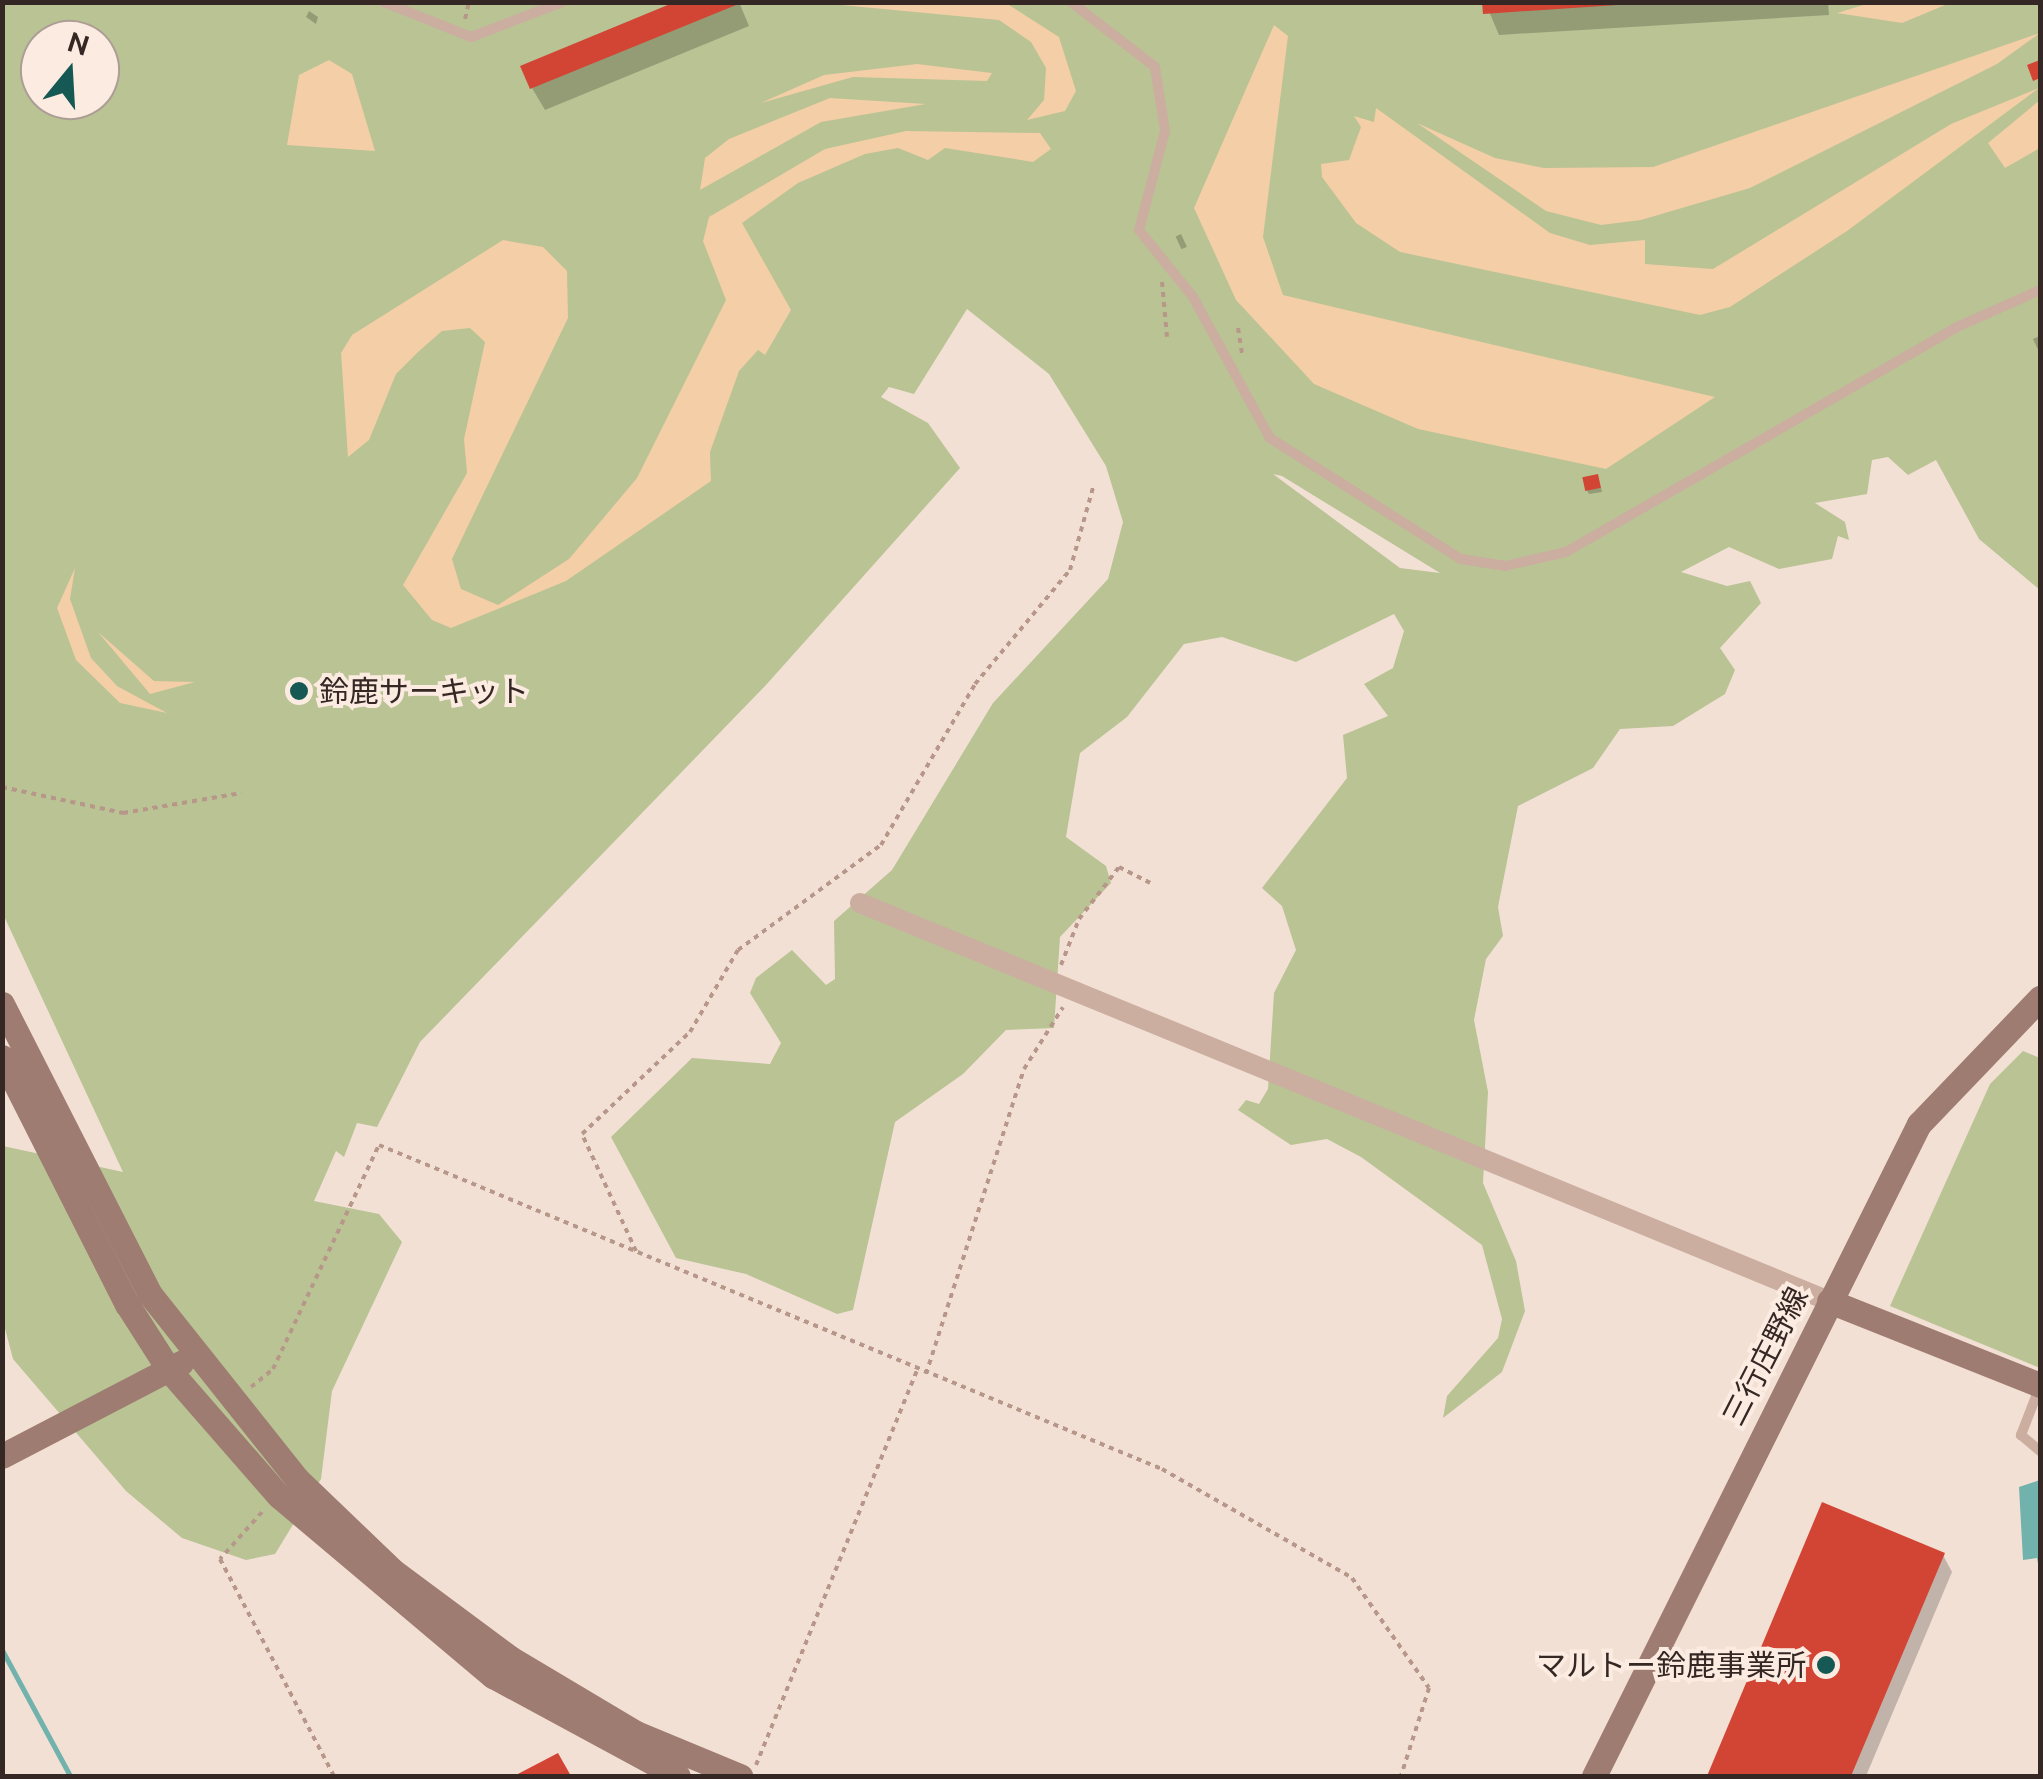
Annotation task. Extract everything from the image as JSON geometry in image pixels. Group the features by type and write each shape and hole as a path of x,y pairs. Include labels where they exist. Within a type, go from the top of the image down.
{"street":[{"path":"860,903 2040,1385"},
{"name":"三行庄野線","path":"1594,1776 1927,1113 2040,998"},
{"path":"2,1004 118,1236 194,1356 339,1522 451,1616 636,1734 740,1776"},
{"path":"2,1057 86,1234 169,1370 279,1496 493,1676 678,1776"},
{"path":"2,1456 194,1356"}],"lane":[{"path":"384,2 471,37 562,2"},
{"path":"1071,2 1155,67 1166,131 1139,230 1193,298 1270,438 1461,559 1541,561 1592,540 1957,327 2040,290"},
{"path":"2040,1385 2020,1435 2040,1451"}],"path":[{"path":"1163,287 1167,337"},
{"path":"637,1253 582,1134 690,1032 738,950 881,845 975,684 1070,570 1094,484"},
{"path":"2,788 141,814 241,793"},
{"path":"926,1374 1024,1069 1063,1007 1055,983 1079,920 1120,868 1150,884"},
{"path":"232,1404 273,1369 379,1146 1162,1469 1352,1578 1429,1688 1401,1776"},
{"path":"752,1776 917,1371"},
{"path":"279,1496 220,1559 334,1776"}],"green space":[{"name":"鈴鹿サーキット","path":"2,3 2040,3 2040,590 1979,539 1936,460 1908,475 1888,457 1872,460 1867,494 1815,503 1845,522 1849,540 1838,536 1832,559 1779,569 1729,547 1681,572 1727,586 1750,581 1761,603 1720,648 1735,670 1725,694 1673,726 1620,729 1593,768 1518,806 1498,907 1503,936 1486,959 1474,1020 1488,1092 1483,1183 1516,1261 1525,1311 1502,1372 1443,1418 1447,1396 1498,1338 1502,1319 1482,1245 1361,1157 1327,1139 1291,1145 1238,1110 1246,1100 1259,1104 1268,1089 1274,993 1296,950 1282,906 1262,888 1347,778 1343,735 1388,716 1364,684 1393,668 1404,631 1394,614 1296,662 1222,637 1184,644 1127,717 1080,753 1066,837 1106,866 1111,883 1060,937 1054,1028 1006,1030 963,1074 895,1122 853,1310 837,1314 746,1274 676,1258 611,1137 692,1058 770,1064 781,1043 750,993 756,978 792,950 826,985 835,979 834,921 892,870 993,703 1108,579 1123,522 1106,466 1049,374 967,309 914,394 889,387 881,397 928,423 960,468 766,685 420,1042 377,1127 357,1123 344,1157 336,1151 314,1201 379,1214 402,1242 332,1391 321,1479 275,1554 246,1560 182,1538 126,1491 13,1359 3,1321 3,1146 123,1172 3,914","holes":["1273,474 1440,573 1400,568"]},
{"path":"2023,1051 2040,1058 2040,1368 1890,1306 1990,1084"}],"sand":[{"path":"1873,2 1950,3 1902,23 1837,13"},
{"path":"820,3 1006,3 1059,37 1076,91 1065,111 1027,120 1044,100 1046,68 1031,42 999,20"},
{"path":"1274,25 1288,36 1263,237 1283,295 1715,397 1606,469 1418,429 1314,384 1236,300 1194,208"},
{"path":"2040,33 1997,64 1750,188 1641,220 1601,225 1546,211 1417,123 1495,158 1544,168 1653,167"},
{"path":"329,60 352,74 375,151 287,145 299,75"},
{"path":"917,64 992,73 987,81 853,77 761,103 824,75"},
{"path":"2039,88 1847,231 1730,307 1700,315 1400,252 1356,223 1322,177 1321,164 1349,160 1361,127 1354,116 1374,122 1376,108 1550,233 1590,245 1645,240 1645,264 1713,269 1951,124"},
{"path":"830,98 926,104 821,122 700,190 705,158 729,139"},
{"path":"2040,100 2040,148 2005,168 1988,143"},
{"path":"906,131 1040,133 1051,149 1033,162 945,148 928,160 898,148 865,154 798,183 742,223 791,310 765,355 758,350 739,371 710,452 711,481 566,581 451,628 432,620 403,585 467,473 464,439 485,342 470,328 442,331 396,374 369,440 348,457 341,353 352,335 503,240 543,247 567,271 568,318 452,559 461,589 498,605 569,559 637,478 726,300 703,241 709,217 825,149"},
{"path":"75,568 70,599 91,658 117,686 167,713 120,703 76,660 57,608"},
{"path":"98,632 154,681 195,682 150,694"}],"water":[{"path":"2040,1480 2040,1574 2037,1558 2023,1560 2019,1487"}],"building":[{"path":"675,2 741,3 530,89 520,66"},
{"path":"1482,2 1617,2 1617,5 1483,14"},
{"path":"2040,60 2040,78 2033,81 2027,65"},
{"path":"1598,474 1601,488 1585,491 1582,477"},
{"name":"マルトー鈴鹿事業所","path":"1822,1502 1945,1553 1851,1776 1707,1776"},
{"path":"558,1753 571,1776 514,1776"}],"waterway":[{"path":"2,1650 70,1776"}],"place":[{"name":"鈴鹿サーキット","path":"299,691"},
{"name":"マルトー鈴鹿事業所","path":"1826,1665"}]}
